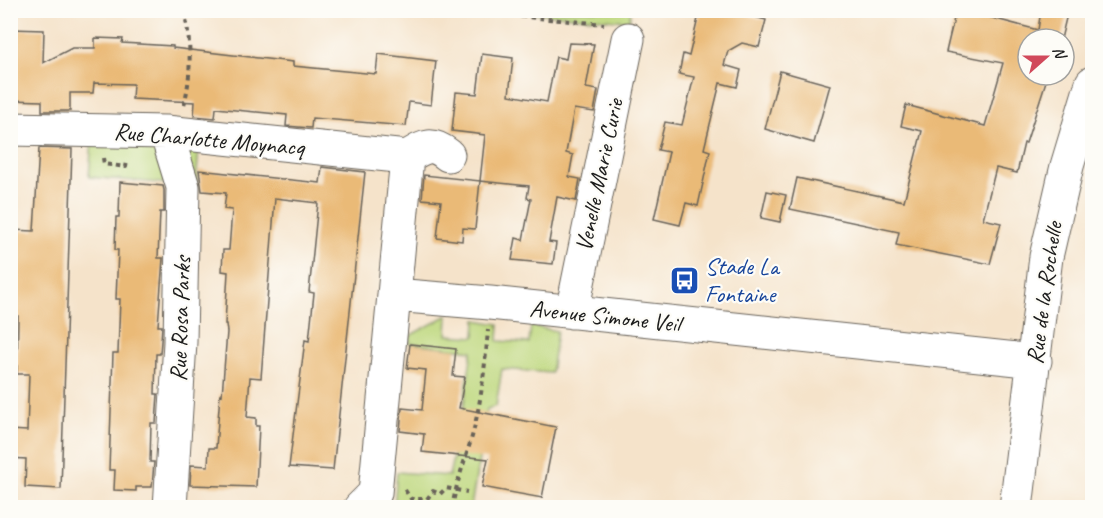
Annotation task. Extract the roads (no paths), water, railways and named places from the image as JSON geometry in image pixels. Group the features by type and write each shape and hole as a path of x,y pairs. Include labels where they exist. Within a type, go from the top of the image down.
{"street":[{"name":"Venelle Marie Curie","path":"572,312 620,32"},
{"name":"Rue de la Rochelle","path":"1016,507 1035,361 1040,298 1054,218 1067,166 1092,87"},
{"name":"Rue Charlotte Moynacq","path":"10,129 166,132 407,157 429,146 438,147 448,155"},
{"name":"Rue Rosa Parks","path":"166,132 183,187 180,342 170,507"},
{"path":"360,507 375,494 407,157"},
{"name":"Avenue Simone Veil","path":"394,295 490,303 1035,361"}],"place":[{"name":"Stade La Fontaine","path":"684,280"}]}
